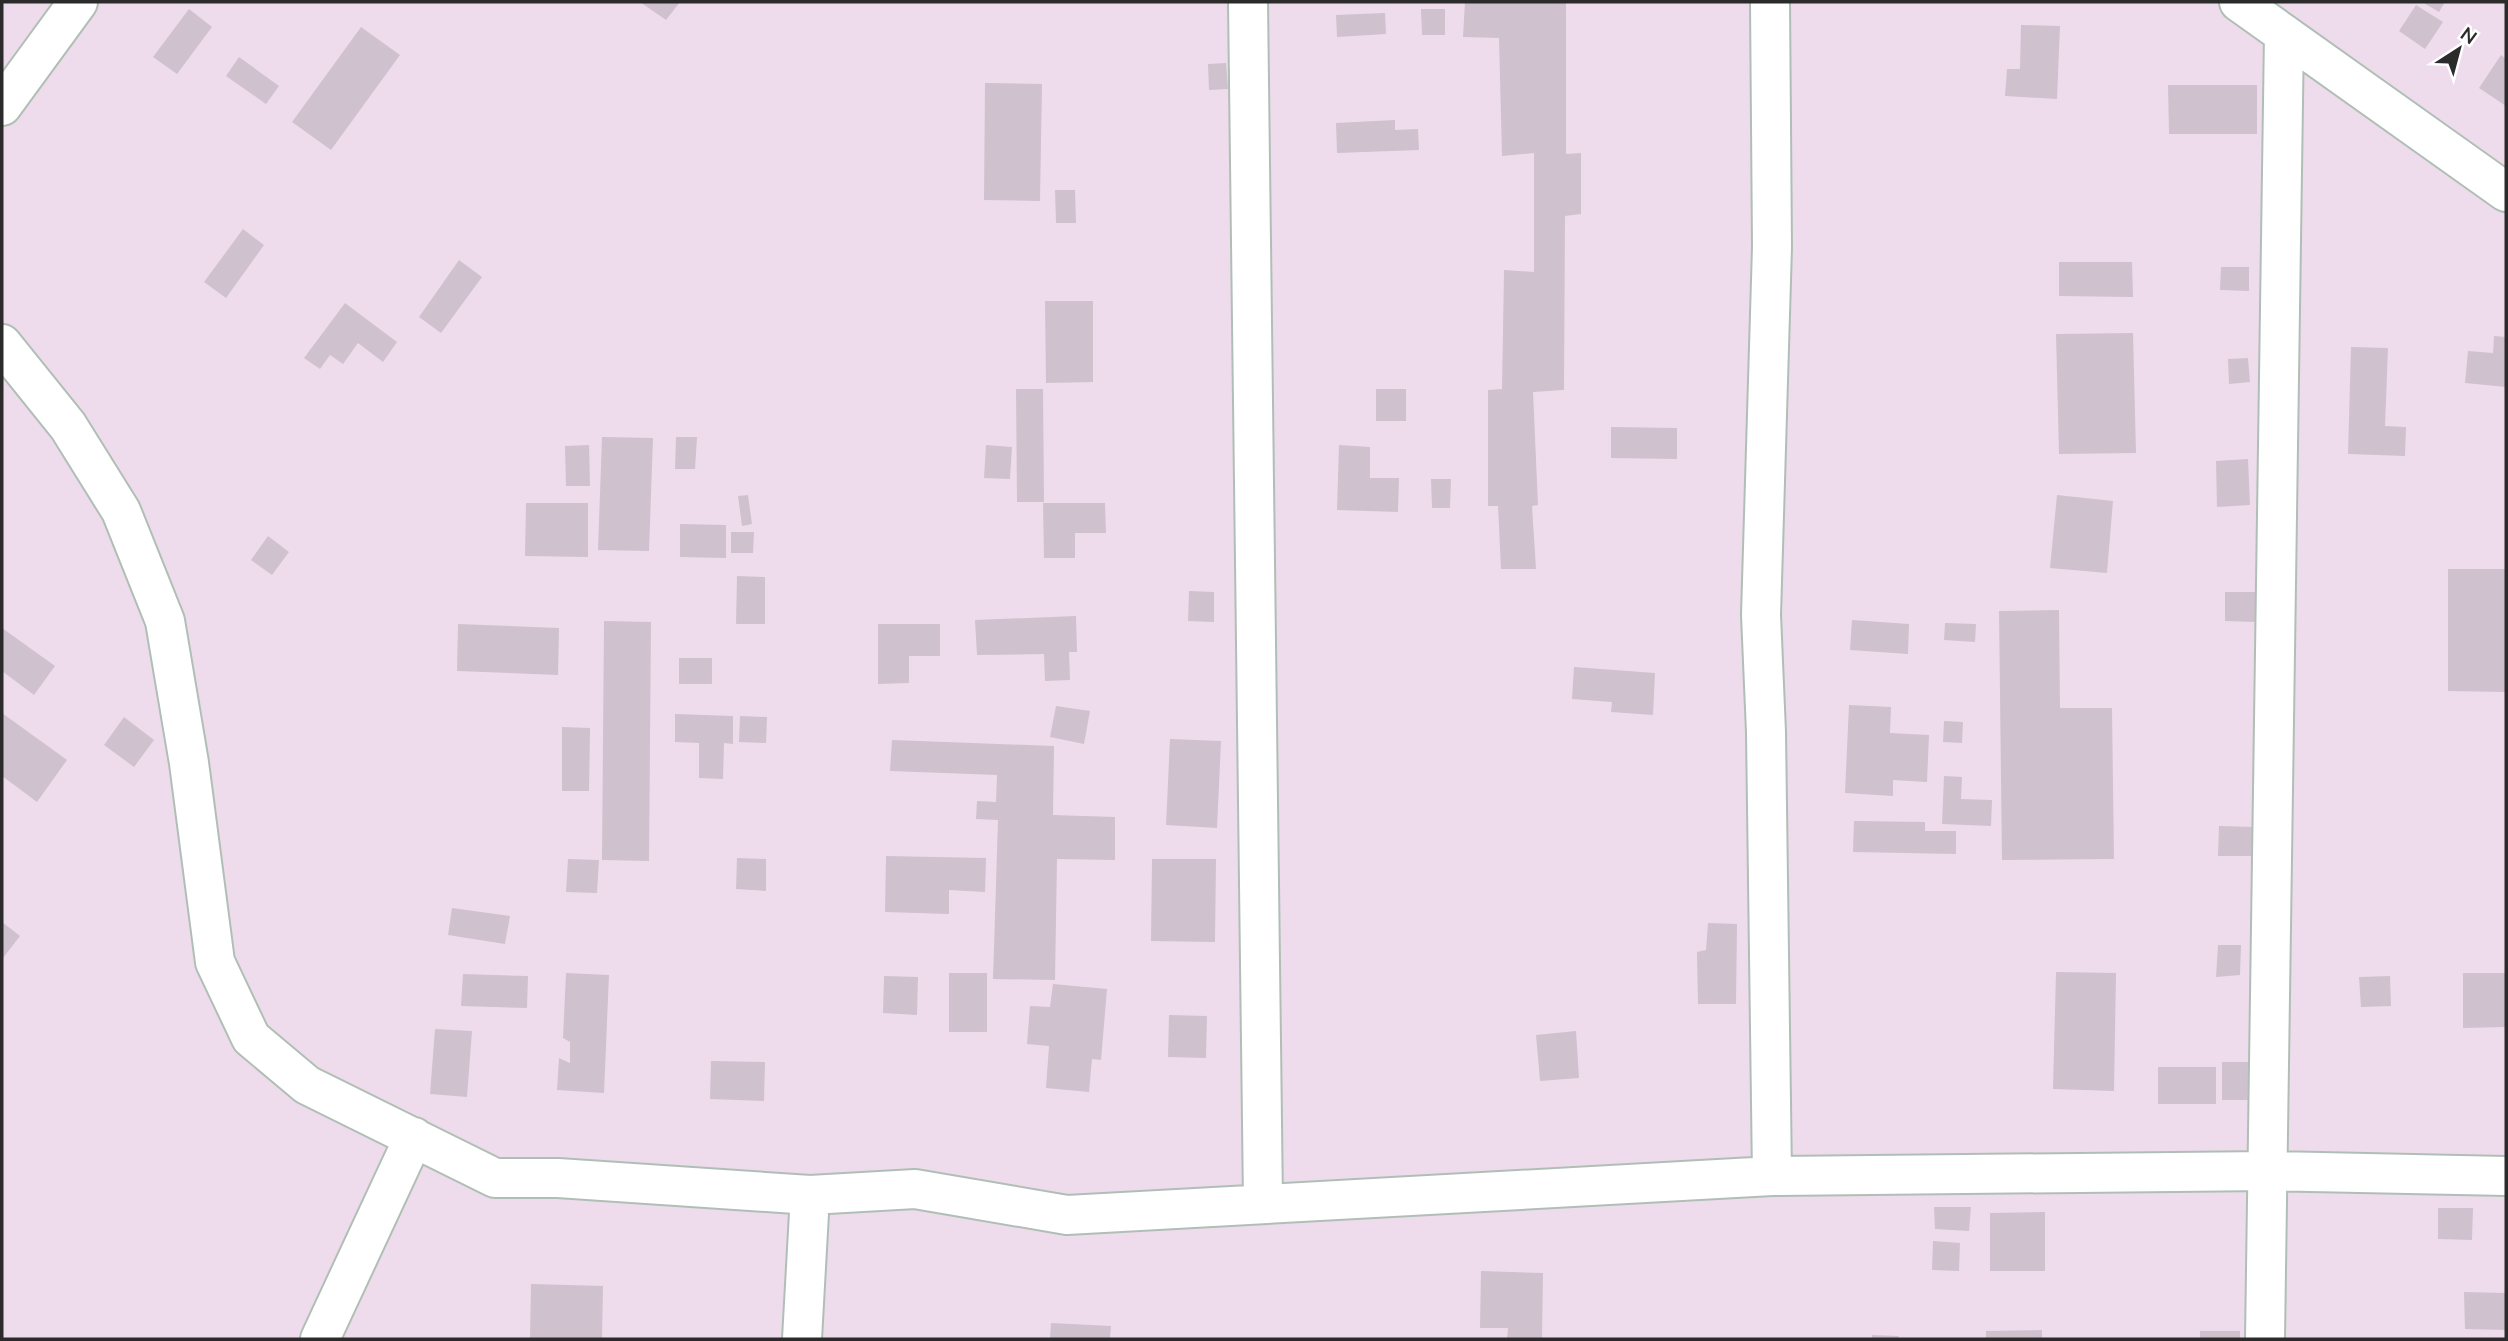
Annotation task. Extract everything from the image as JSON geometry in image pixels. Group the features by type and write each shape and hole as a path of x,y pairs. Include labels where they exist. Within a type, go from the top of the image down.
{"street":[{"path":"2,106 78,2"},
{"path":"1248,2 1263,1202"},
{"path":"1770,2 1772,247 1761,615 1766,732 1772,1175"},
{"path":"2239,2 2506,192"},
{"path":"2265,1339 2284,34"},
{"path":"2,344 68,426 121,511 165,621 189,763 215,962 251,1038 307,1085 495,1178 558,1178 810,1195 915,1189 1067,1215 1772,1175 2268,1171 2506,1176"},
{"path":"320,1339 414,1137"},
{"path":"802,1339 810,1195"}],"building":[{"path":"640,2 680,2 666,20"},
{"path":"1465,2 1566,2 1566,154 1581,153 1581,214 1565,216 1564,390 1533,392 1538,505 1532,506 1536,569 1501,569 1498,506 1488,506 1488,390 1502,389 1504,270 1534,272 1534,153 1502,156 1499,38 1463,37"},
{"path":"2422,2 2445,2 2439,12"},
{"path":"2416,5 2443,22 2425,49 2399,31"},
{"path":"189,9 212,27 177,74 153,57"},
{"path":"1421,9 1445,9 1445,35 1422,35"},
{"path":"1385,13 1386,34 1337,37 1336,15"},
{"path":"2021,25 2060,26 2057,99 2005,96 2007,69 2020,69"},
{"path":"361,27 400,55 331,150 292,122"},
{"path":"2501,55 2506,59 2506,106 2479,88"},
{"path":"239,57 279,86 266,104 226,76"},
{"path":"1226,63 1228,89 1209,90 1208,64"},
{"path":"985,83 1042,84 1040,201 984,200"},
{"path":"2168,85 2257,85 2257,134 2169,134"},
{"path":"1395,120 1395,130 1418,129 1419,150 1337,153 1336,123"},
{"path":"1055,190 1075,190 1076,223 1056,223"},
{"path":"243,229 264,245 226,298 204,282"},
{"path":"459,260 482,277 441,333 419,317"},
{"path":"2059,262 2132,262 2133,297 2059,296"},
{"path":"2221,267 2249,267 2249,291 2220,290"},
{"path":"1045,301 1093,301 1093,382 1046,383"},
{"path":"345,303 397,342 383,362 358,343 343,364 330,355 320,369 304,358"},
{"path":"2133,333 2136,453 2059,454 2056,334"},
{"path":"2494,336 2506,337 2506,387 2465,383 2468,351 2493,353"},
{"path":"2351,347 2388,348 2385,426 2406,427 2405,456 2348,454"},
{"path":"2248,358 2250,382 2229,384 2228,359"},
{"path":"1016,389 1043,389 1044,502 1017,502"},
{"path":"1376,389 1406,389 1406,421 1376,421"},
{"path":"1611,427 1677,428 1677,459 1611,458"},
{"path":"602,437 653,438 649,551 598,550"},
{"path":"676,437 697,437 695,469 675,469"},
{"path":"589,445 590,486 566,486 565,446"},
{"path":"986,445 1012,447 1010,479 984,478"},
{"path":"1339,445 1370,447 1370,478 1399,478 1398,512 1337,510"},
{"path":"2248,459 2250,505 2217,507 2216,461"},
{"path":"1431,479 1451,479 1450,508 1432,508"},
{"path":"748,495 752,524 742,526 738,496"},
{"path":"2057,495 2113,501 2107,573 2050,568"},
{"path":"526,503 588,503 588,557 525,556"},
{"path":"1043,503 1105,503 1106,533 1075,533 1075,558 1044,558"},
{"path":"680,524 726,525 726,558 680,557"},
{"path":"731,532 754,532 753,553 731,553"},
{"path":"268,536 289,552 272,575 251,560"},
{"path":"2448,569 2506,569 2506,692 2448,691"},
{"path":"737,576 765,577 765,624 736,624"},
{"path":"1189,591 1214,592 1214,622 1188,621"},
{"path":"2225,592 2256,592 2256,622 2225,621"},
{"path":"2059,610 2060,708 2112,708 2114,859 2002,860 1999,611"},
{"path":"1076,616 1077,652 1069,652 1070,680 1045,681 1044,654 977,655 975,620"},
{"path":"1852,620 1909,624 1908,654 1850,650"},
{"path":"604,621 651,622 649,861 602,860"},
{"path":"1945,623 1976,624 1975,642 1944,640"},
{"path":"458,624 559,628 558,675 457,671"},
{"path":"878,624 940,624 940,656 909,656 909,683 878,684"},
{"path":"2,628 55,666 34,695 2,671"},
{"path":"679,658 712,658 712,684 679,684"},
{"path":"1574,667 1655,673 1653,715 1611,712 1612,702 1572,699"},
{"path":"1849,705 1891,707 1890,733 1929,735 1927,782 1893,780 1893,796 1845,793"},
{"path":"1056,706 1090,711 1084,744 1050,737"},
{"path":"2,713 67,760 37,802 2,776"},
{"path":"675,714 733,716 733,744 724,743 723,779 699,778 699,743 675,742"},
{"path":"740,716 767,717 766,743 739,742"},
{"path":"124,717 154,740 134,767 104,745"},
{"path":"1944,721 1963,722 1962,743 1943,742"},
{"path":"562,727 590,728 589,791 562,791"},
{"path":"1170,739 1221,741 1217,828 1166,825"},
{"path":"892,740 1054,746 1053,815 1115,817 1115,860 1057,859 1055,980 993,979 998,820 976,819 977,801 996,802 997,775 890,771"},
{"path":"1944,776 1962,777 1961,799 1992,800 1991,826 1942,824"},
{"path":"1854,821 1925,822 1925,831 1956,831 1956,854 1853,852"},
{"path":"2219,826 2255,827 2254,856 2218,856"},
{"path":"886,856 986,858 985,892 949,890 949,914 885,912"},
{"path":"737,858 766,859 766,891 736,889"},
{"path":"568,859 599,860 597,893 566,892"},
{"path":"1152,859 1216,859 1215,942 1151,941"},
{"path":"452,908 510,916 505,944 448,935"},
{"path":"2,922 20,936 3,958 2,957"},
{"path":"1708,923 1737,924 1736,1004 1698,1004 1697,952 1706,950"},
{"path":"2218,945 2241,945 2240,975 2216,977"},
{"path":"2056,972 2116,973 2114,1091 2053,1089"},
{"path":"566,973 609,975 604,1093 557,1090 559,1058 570,1063 570,1042 563,1038"},
{"path":"949,973 987,973 987,1032 949,1032"},
{"path":"2463,973 2506,973 2506,1027 2463,1028"},
{"path":"463,974 528,976 527,1008 461,1006"},
{"path":"884,976 918,977 917,1015 883,1013"},
{"path":"2390,976 2391,1006 2361,1007 2359,977"},
{"path":"1053,984 1107,989 1101,1060 1092,1059 1089,1092 1046,1088 1049,1046 1027,1044 1030,1006 1050,1007"},
{"path":"1169,1015 1207,1016 1206,1058 1168,1057"},
{"path":"435,1029 472,1031 467,1097 430,1094"},
{"path":"1576,1031 1579,1078 1540,1081 1536,1035"},
{"path":"711,1061 765,1062 764,1101 710,1099"},
{"path":"2222,1062 2256,1062 2257,1100 2222,1100"},
{"path":"2158,1067 2216,1067 2216,1104 2158,1104"},
{"path":"1934,1207 1971,1207 1969,1231 1935,1229"},
{"path":"2438,1208 2473,1208 2472,1240 2438,1239"},
{"path":"2045,1212 2045,1271 1990,1271 1990,1213"},
{"path":"1933,1241 1960,1243 1959,1271 1932,1270"},
{"path":"1481,1271 1543,1273 1542,1339 1507,1339 1508,1328 1480,1328"},
{"path":"531,1284 603,1286 602,1339 530,1339"},
{"path":"2464,1292 2506,1293 2506,1330 2465,1329"},
{"path":"1051,1323 1111,1326 1110,1339 1050,1339"},
{"path":"2042,1330 2042,1339 1986,1339 1986,1331"},
{"path":"2200,1331 2240,1331 2240,1339 2200,1339"},
{"path":"1872,1335 1899,1336 1898,1339 1872,1339"}]}
